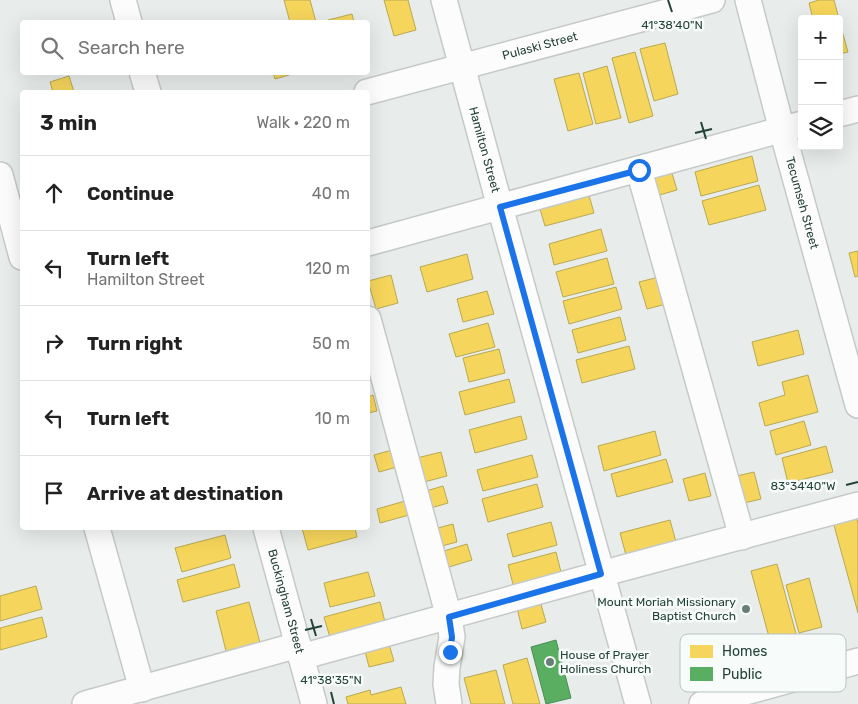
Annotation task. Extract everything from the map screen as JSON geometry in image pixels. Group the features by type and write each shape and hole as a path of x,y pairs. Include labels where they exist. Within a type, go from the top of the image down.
{"street":[{"name":"Hamilton Street","path":"444,0 638,704"},
{"name":"Pulaski Street","path":"370,91 712,0"},
{"name":"Tecumseh Street","path":"748,0 792,127 858,405"},
{"path":"143,75 147,90"},
{"path":"843,113 858,109"},
{"path":"370,242 792,127"},
{"path":"639,170 742,537"},
{"path":"7,186 20,248"},
{"path":"370,326 449,617 452,637 446,684 449,704"},
{"path":"85,704 300,651 449,617 601,574 858,506"},
{"path":"98,530 142,689"},
{"name":"Buckingham Street","path":"267,530 314,704"},
{"path":"846,666 858,661"},
{"path":"702,704 783,693"}],"building: Homes":[{"path":"284,0 310,0 315,20 289,20"},
{"path":"384,0 408,0 416,30 394,36"},
{"path":"819,0 834,0 838,15 812,15 809,3"},
{"path":"352,14 354,20 328,20"},
{"path":"843,34 848,52 843,53"},
{"path":"665,43 678,94 654,101 640,49"},
{"path":"635,52 653,116 629,123 612,58"},
{"path":"607,66 621,118 596,124 583,73"},
{"path":"579,73 593,124 568,131 554,79"},
{"path":"274,75 289,75 275,79"},
{"path":"69,76 73,90 52,90 50,82"},
{"path":"752,156 758,181 701,196 695,172"},
{"path":"671,170 677,190 656,196 650,175"},
{"path":"759,185 766,210 709,225 702,201"},
{"path":"587,188 594,213 545,226 538,202"},
{"path":"601,229 607,251 554,265 549,244"},
{"path":"858,251 858,276 855,277 849,253"},
{"path":"467,254 473,279 427,292 420,267"},
{"path":"607,258 614,284 563,297 556,272"},
{"path":"391,275 398,303 376,309 370,288 370,280"},
{"path":"663,276 670,303 647,309 639,282"},
{"path":"616,287 622,309 569,324 563,301"},
{"path":"487,291 494,314 463,322 457,299"},
{"path":"620,317 626,340 578,353 572,330"},
{"path":"488,323 495,347 456,357 449,334"},
{"path":"798,330 804,354 758,366 752,342"},
{"path":"629,346 635,369 582,383 576,360"},
{"path":"499,349 505,373 469,382 463,358"},
{"path":"808,375 818,412 765,426 759,403 785,395 782,382"},
{"path":"509,379 515,402 465,415 459,392"},
{"path":"373,395 377,411 370,413 370,396"},
{"path":"521,416 527,439 475,453 469,430"},
{"path":"804,421 811,445 776,455 770,431"},
{"path":"655,431 661,455 604,471 598,446"},
{"path":"826,446 833,472 788,483 782,458"},
{"path":"392,450 397,467 379,472 374,455"},
{"path":"441,452 447,476 424,482 417,458"},
{"path":"532,455 538,477 483,491 477,470"},
{"path":"666,459 673,482 617,497 611,474"},
{"path":"754,472 761,499 740,504 733,477"},
{"path":"705,473 711,496 689,501 683,479"},
{"path":"537,484 543,507 488,522 482,499"},
{"path":"443,486 448,503 431,508 426,491"},
{"path":"405,501 409,515 380,523 377,509"},
{"path":"855,512 858,524 858,613 832,518"},
{"path":"670,520 676,542 626,555 620,533"},
{"path":"551,522 557,545 513,557 507,534"},
{"path":"453,524 457,542 438,547 434,529"},
{"path":"303,530 355,530 357,537 308,550"},
{"path":"225,535 231,558 182,572 175,548"},
{"path":"467,544 472,560 449,567 444,551"},
{"path":"556,552 562,576 514,588 508,565"},
{"path":"234,564 240,587 183,602 177,580"},
{"path":"777,564 796,634 768,634 751,571"},
{"path":"368,572 375,596 330,607 324,583"},
{"path":"809,578 822,627 799,633 786,585"},
{"path":"36,586 42,609 0,621 0,596"},
{"path":"540,601 546,622 522,629 517,608"},
{"path":"249,602 262,650 228,659 216,611"},
{"path":"380,602 386,626 331,641 324,617"},
{"path":"42,617 47,637 0,650 0,628"},
{"path":"388,641 394,661 369,667 364,647"},
{"path":"527,658 540,704 513,704 503,665"},
{"path":"496,670 505,704 471,704 464,678"},
{"path":"401,687 406,704 348,704 346,697 370,690 371,695"}],"building: Public":[{"path":"556,640 571,698 546,704 531,647"}],"place":[{"name":"Mount Moriah Missionary Baptist Church","path":"746,609"},
{"name":"House of Prayer Holiness Church","path":"550,662"}],"route":[{"path":"450,652 452,637 449,617 601,574 500,207 639,170"}]}
